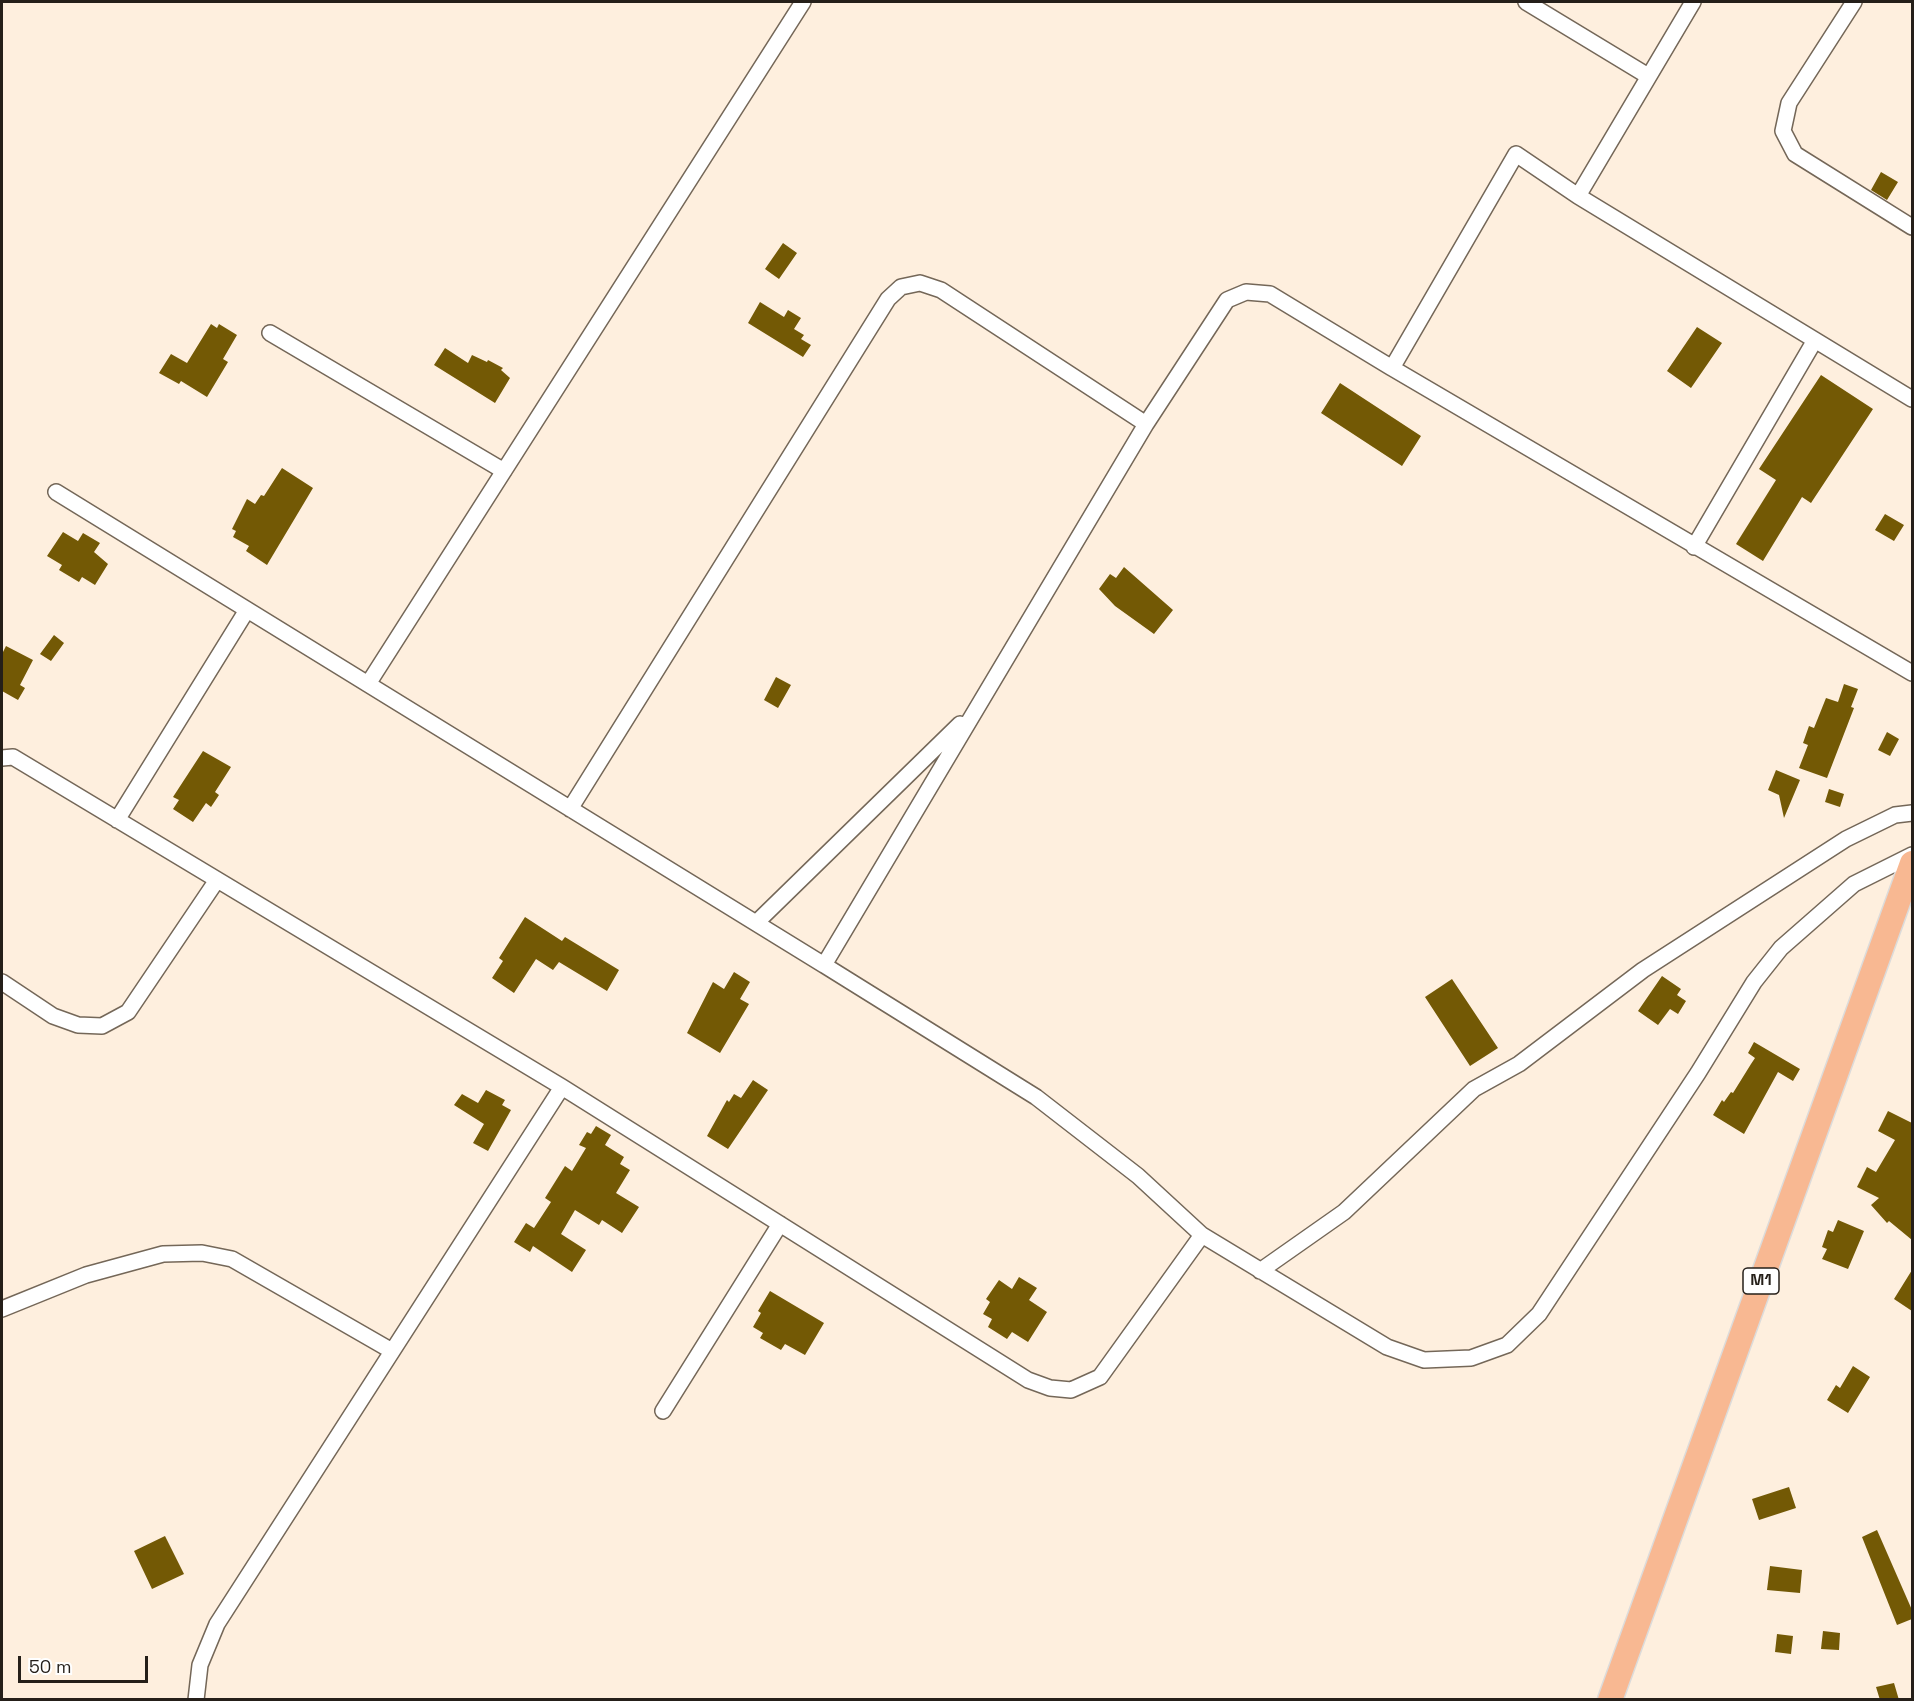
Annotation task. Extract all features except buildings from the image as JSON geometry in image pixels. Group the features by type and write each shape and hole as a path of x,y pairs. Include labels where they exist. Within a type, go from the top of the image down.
{"highway":[{"name":"M1","path":"1610,1700 1912,863"}],"street":[{"path":"368,684 803,2"},
{"path":"1526,2 1648,76"},
{"path":"1578,196 1693,2"},
{"path":"1854,2 1789,103 1783,131 1795,154 1912,227"},
{"path":"1392,368 1516,154 1578,196 1912,399"},
{"path":"570,809 881,309 888,299 901,288 920,283 941,290 1146,424"},
{"path":"824,965 1146,424 1227,300 1246,292 1270,294 1694,547 1912,673"},
{"path":"270,333 504,471"},
{"path":"1694,547 1815,340"},
{"path":"56,492 1036,1097 1138,1176 1202,1235 1387,1347 1424,1360 1471,1359 1507,1346 1539,1314 1698,1073 1754,982 1782,948 1836,898 1854,884 1912,855"},
{"path":"117,820 247,610"},
{"path":"756,923 976,709"},
{"path":"2,758 13,757 562,1087 1028,1380 1050,1388 1071,1390 1100,1377 1202,1235"},
{"path":"1260,1270 1344,1212 1474,1089 1519,1064 1643,970 1846,839 1895,815 1912,813"},
{"path":"2,982 53,1016 78,1025 102,1026 128,1012 217,880"},
{"path":"196,1700 200,1665 217,1624 562,1087"},
{"path":"663,1411 780,1224"},
{"path":"2,1309 86,1275 163,1254 202,1253 232,1259 392,1352"}]}
